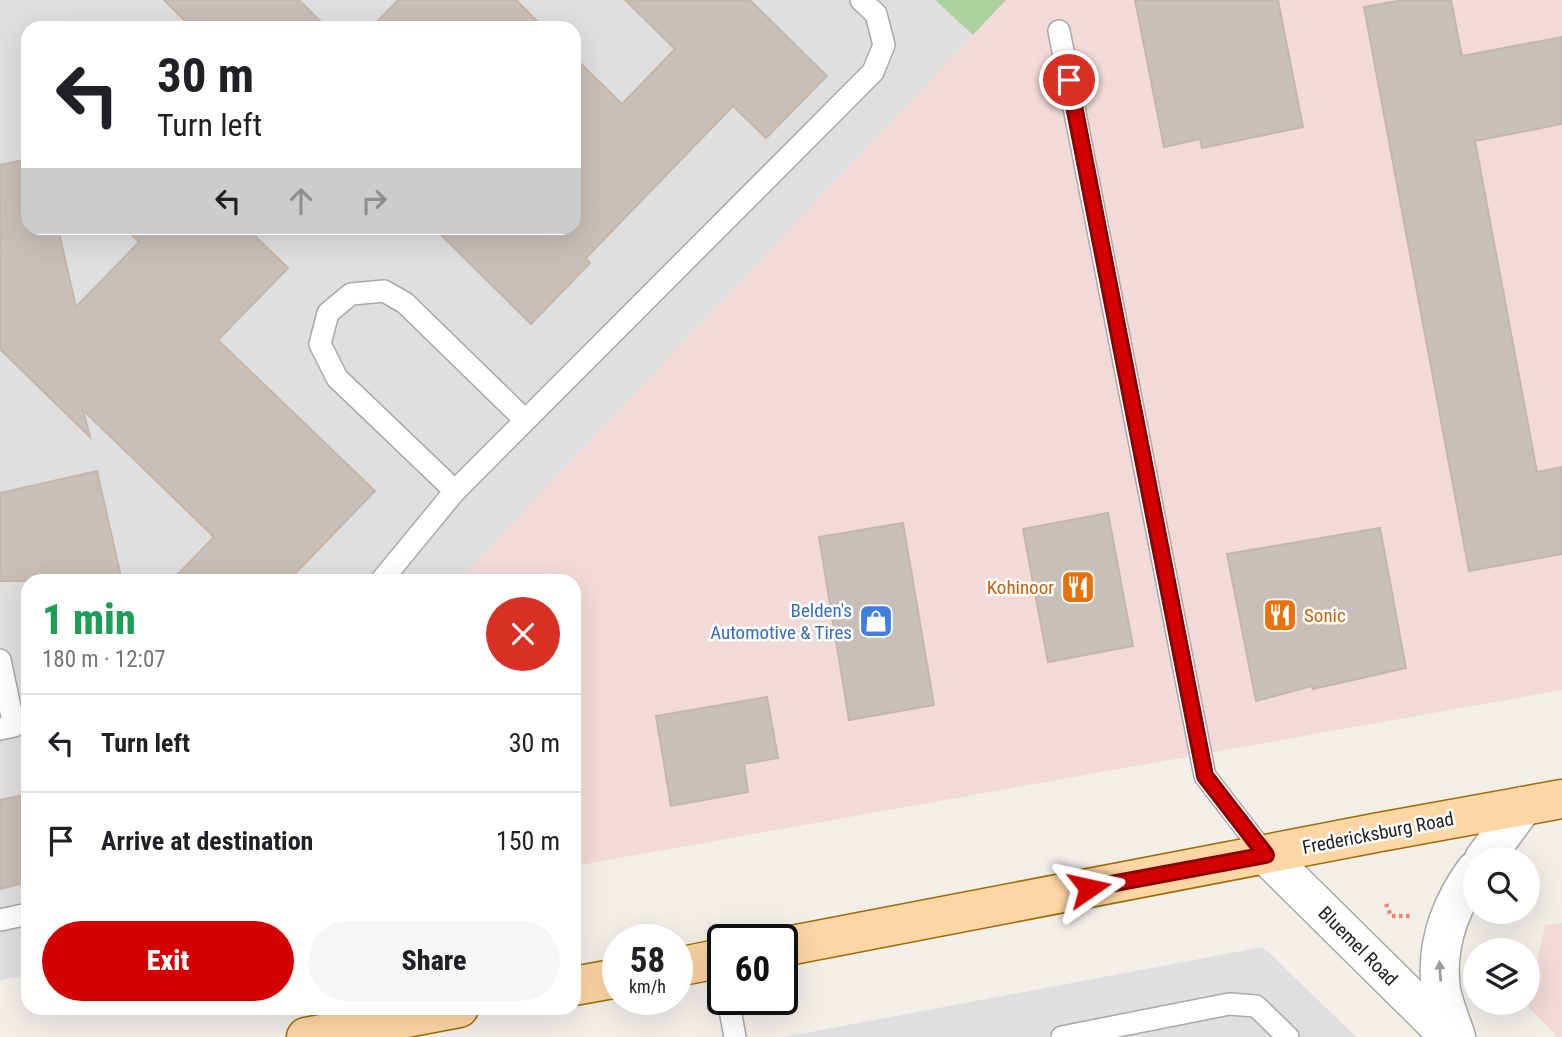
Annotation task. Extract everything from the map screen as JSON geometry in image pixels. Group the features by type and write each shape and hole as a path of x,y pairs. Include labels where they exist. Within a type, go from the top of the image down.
{"main road":[{"name":"Fredericksburg Road","path":"798,944 1562,799"},
{"path":"581,985 602,981"},
{"path":"306,1037 416,1015"}],"street":[{"path":"1493,847 1523,806"},
{"name":"Bluemel Road","path":"1266,855 1450,1037"},
{"path":"1456,1037 1441,992 1439,958 1450,912 1463,891"}],"lane":[{"path":"387,574 455,491 873,72 884,45 876,14 861,0"},
{"path":"1059,31 1205,776 1266,855"},
{"path":"455,491 337,378 320,344 328,313 351,294 384,291 405,303 525,420"},
{"path":"0,660 14,726 0,729"},
{"path":"0,920 21,916"},
{"path":"1062,1037 1229,1004 1256,1006 1288,1037"},
{"path":"732,1015 735,1037"}],"path":[{"path":"1386,904 1391,916 1414,916"}],"shaded area":[{"path":"0,0 935,0 973,35 465,574 21,574 21,976 0,980"},
{"path":"1006,0 1562,0 1562,690 581,865 581,574 465,574"},
{"path":"1562,923 1562,1037 1558,1037 1536,1015 1540,1015 1540,949 1545,925"},
{"path":"1263,947 1356,1037 784,1037"}],"green space":[{"path":"935,0 1006,0 973,35"}],"building":[{"path":"164,0 299,0 320,21 185,21"},
{"path":"398,0 516,0 537,21 378,21"},
{"path":"625,0 750,0 827,76 766,138 733,106 586,258 590,263 531,324 441,235 581,235 581,64 622,104 675,49"},
{"path":"1135,0 1278,0 1303,127 1202,148 1200,139 1164,147"},
{"path":"1403,0 1451,0 1462,56 1562,37 1562,124 1475,141 1537,472 1562,467 1562,554 1469,571 1364,7"},
{"path":"21,160 21,235 60,235 76,307 139,242 132,235 254,235 288,268 218,340 375,491 295,574 178,574 214,537 83,410 90,437 0,349 0,165"},
{"path":"97,471 120,574 21,574 21,581 0,581 0,493"},
{"name":"Kohinoor","path":"1108,513 1133,646 1048,662 1023,529"},
{"name":"Belden's Automotive & Tires","path":"903,523 934,705 849,720 819,537"},
{"path":"1380,528 1406,668 1313,689 1312,686 1256,701 1227,554"},
{"path":"767,697 778,758 744,764 748,792 671,806 656,716"},
{"path":"21,796 21,884 0,889 0,800"}],"place":[{"name":"Kohinoor","path":"1078,587"},
{"name":"Sonic","path":"1280,615"},
{"name":"Belden's Automotive & Tires","path":"876,621"}],"route":[{"path":"1069,80 1205,776 1266,855 1089,888"}]}
